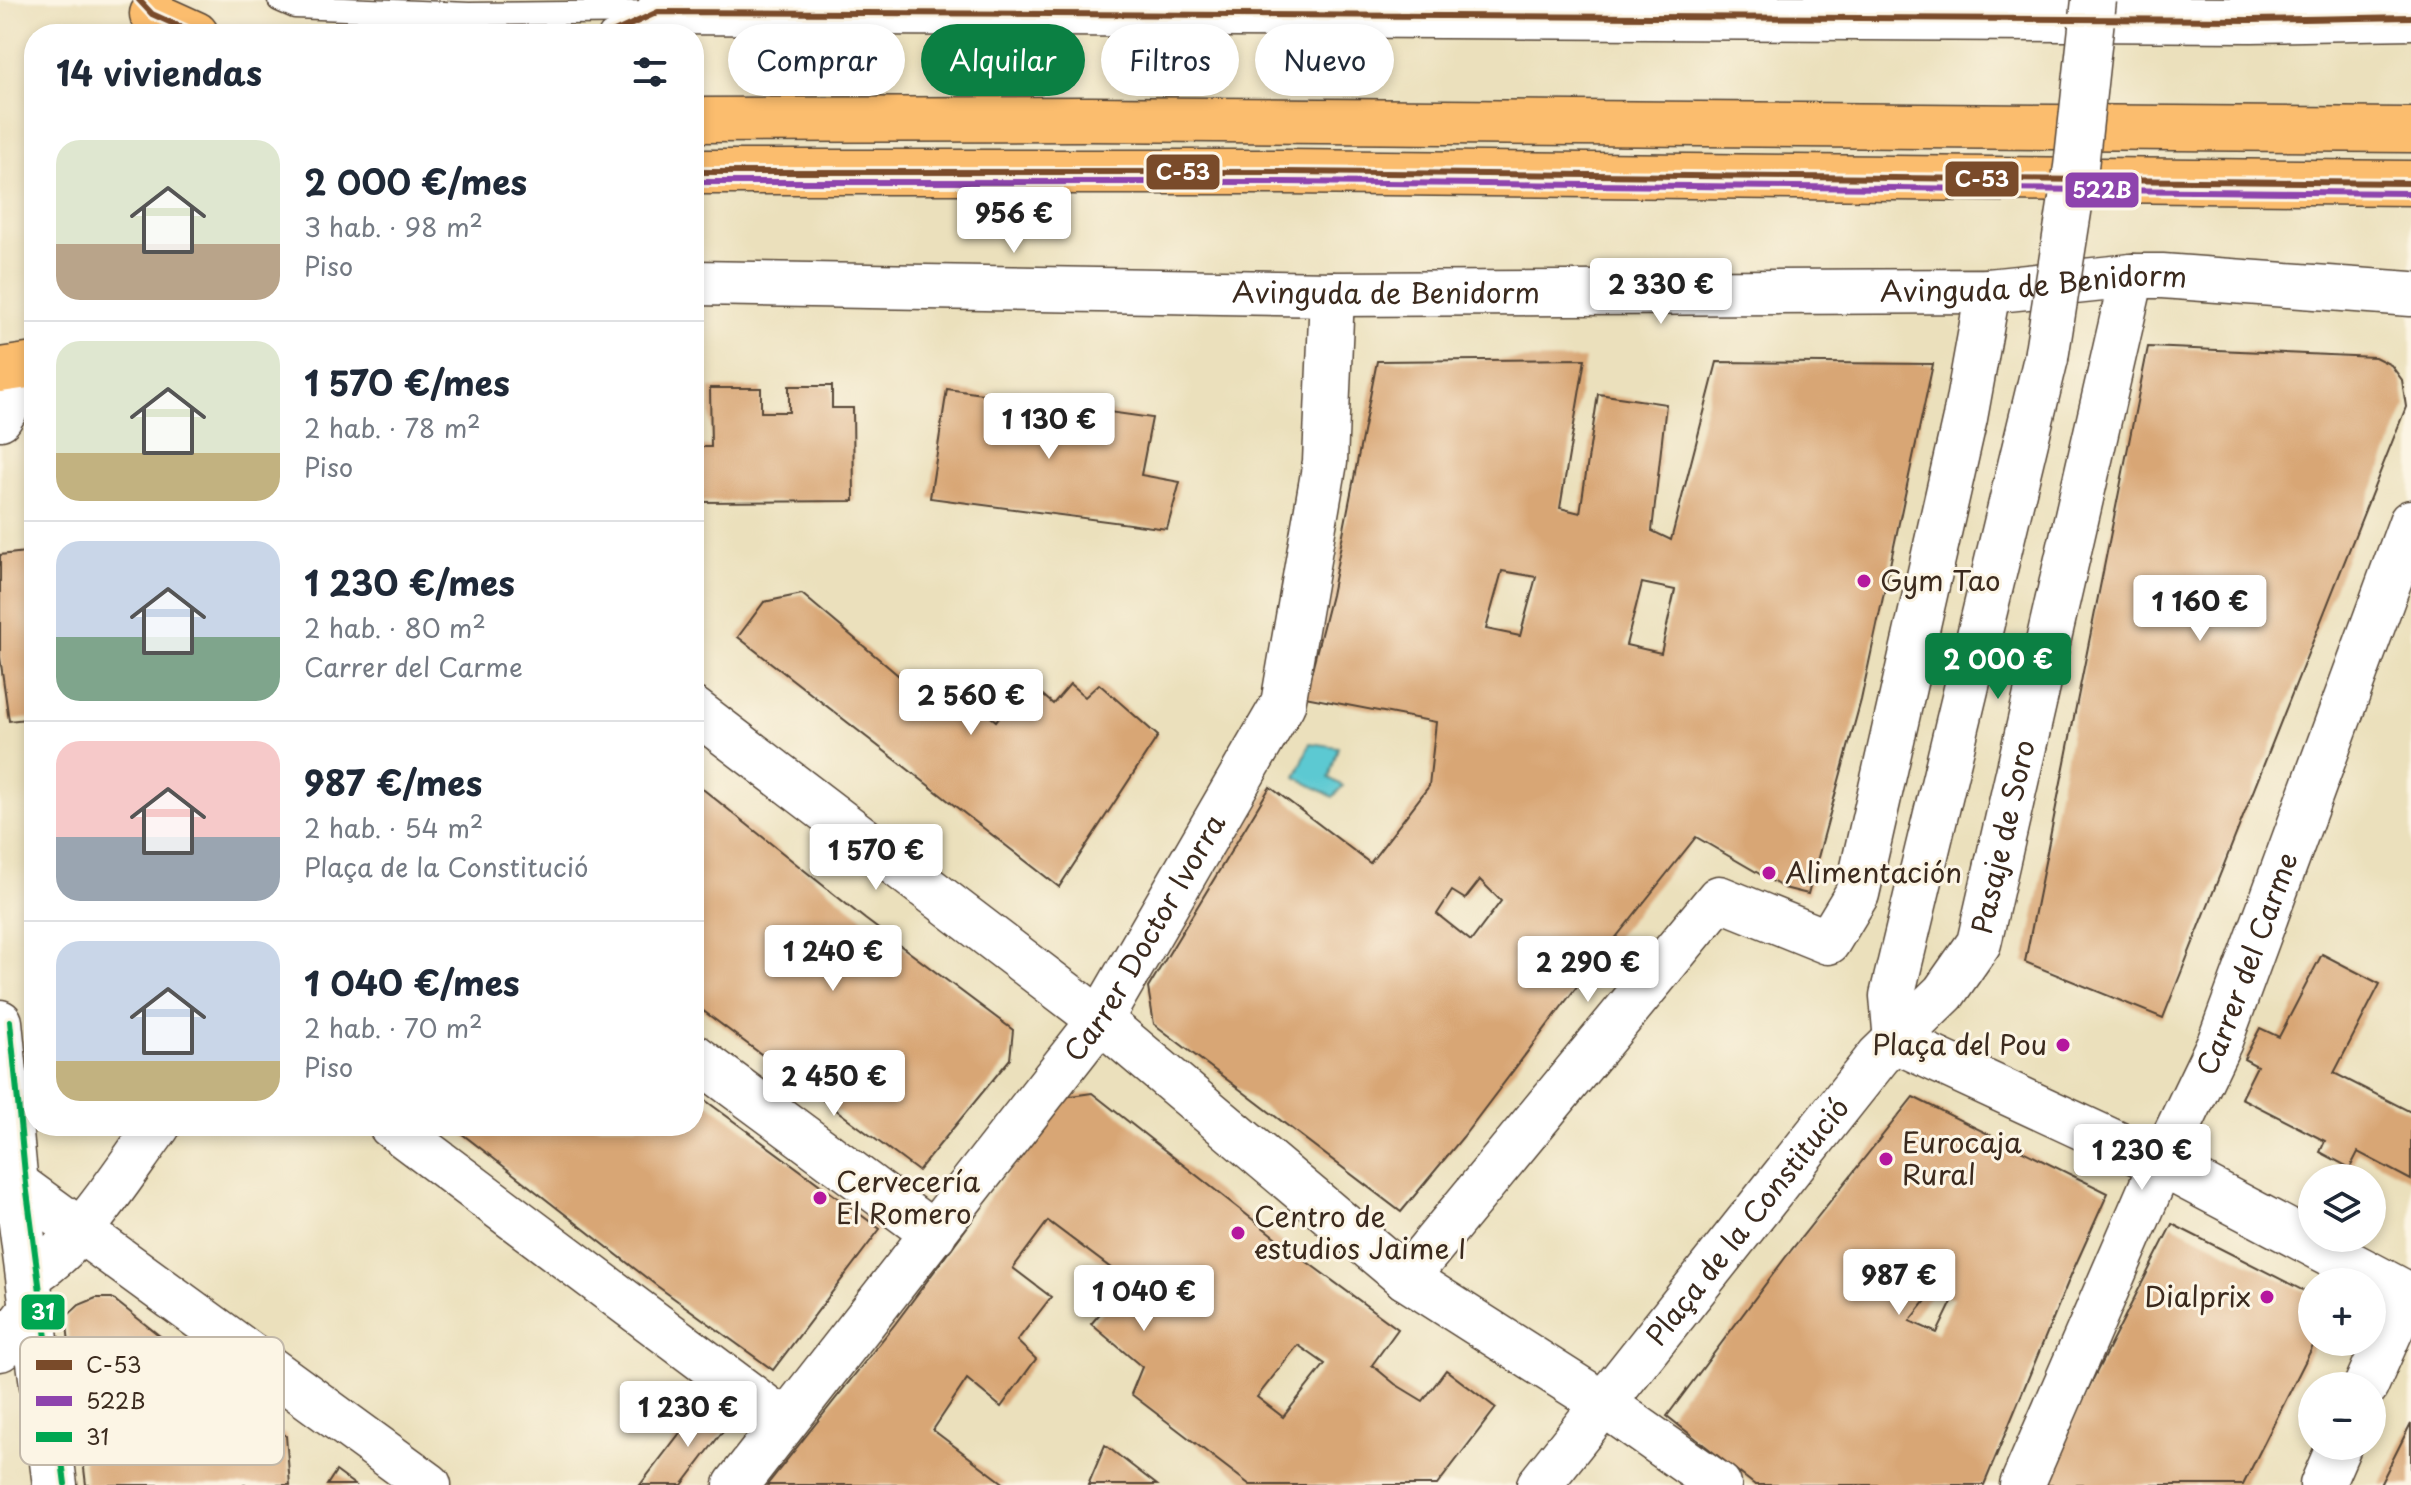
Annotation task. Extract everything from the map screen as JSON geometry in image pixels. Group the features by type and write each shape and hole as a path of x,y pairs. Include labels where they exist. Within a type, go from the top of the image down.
{"main road":[{"path":"152,16 172,24"},
{"path":"704,120 1105,119 2411,130"},
{"path":"704,172 1285,172 2411,183"}],"street":[{"path":"2094,0 2076,167 2046,358 1892,996 1896,1041 2161,1164 2409,1295 2373,1372"},
{"path":"658,12 2250,10 2411,17"},
{"name":"Avinguda de Benidorm","path":"704,283 1332,294 1988,291 2147,276 2411,294"},
{"name":"Pasaje de Soro","path":"1896,1041 1944,993 1979,943 2147,276"},
{"path":"1406,1278 1719,898 1828,942 1857,894 1965,418 1988,291"},
{"name":"Carrer Doctor Ivorra","path":"736,1485 1100,1020 1283,704 1325,462 1332,294"},
{"path":"0,418 22,367"},
{"name":"Carrer del Carme","path":"2022,1485 2161,1164 2220,1041 2407,545"},
{"path":"704,718 1100,1020 1406,1278 1604,1404 1719,1485"},
{"path":"0,1022 8,1179 32,1291 37,1337"},
{"name":"Plaça de la Constitució","path":"1539,1485 1879,1056 1896,1041"},
{"path":"704,1063 934,1234"},
{"path":"0,1349 48,1265 80,1231 151,1136"},
{"path":"404,1136 784,1421"},
{"path":"8,1179 226,1337"},
{"path":"284,1379 429,1485"},
{"path":"2322,1485 2333,1460"},
{"path":"53,1465 55,1485"}],"lane":[{"path":"279,0 295,7 469,14 658,12"},
{"path":"632,24 658,12"}],"water":[{"path":"1310,743 1338,747 1329,778 1343,786 1333,797 1296,777"}],"building":[{"path":"2148,347 2375,357 2391,365 2402,380 2406,407 2163,1018 2025,962"},
{"path":"1585,359 1560,508 1580,513 1598,394 1666,404 1652,531 1671,540 1717,362 1933,364 1861,700 1808,894 1784,888 1696,837 1401,1212 1154,1024 1148,988 1270,787 1370,863 1429,786 1436,722 1305,697 1331,595 1377,361","holes":["1502,571 1536,577 1520,636 1486,629","1642,583 1675,590 1661,653 1626,645","1480,880 1501,901 1471,941 1437,914 1452,891 1465,899"]},
{"path":"789,386 832,386 832,408 853,408 854,501 704,502 704,447 711,447 710,388 761,388 761,412 789,412"},
{"path":"947,389 1152,418 1141,475 1180,482 1167,529 930,498"},
{"path":"24,552 24,719 9,721 0,657 0,555"},
{"path":"802,594 924,697 941,677 996,721 1028,682 1053,704 1070,684 1085,697 1099,684 1158,736 1059,887 738,637 764,602"},
{"path":"704,790 865,919 1013,1030 1010,1059 918,1171 704,1011"},
{"path":"2322,954 2380,984 2334,1073 2411,1112 2411,1180 2386,1164 2358,1152 2352,1164 2342,1164 2320,1152 2325,1141 2241,1098 2257,1066 2244,1059 2260,1028 2279,1037"},
{"path":"1092,1093 1299,1256 1398,1329 1372,1365 1395,1384 1423,1401 1446,1370 1496,1408 1437,1485 1250,1485 1131,1394 1142,1367 1091,1324 1128,1281 1048,1221 1013,1268 1051,1297 1017,1341 1036,1359 1001,1407 967,1379 933,1430 1006,1485 767,1485 895,1324 1064,1097","holes":["1298,1345 1325,1364 1283,1417 1257,1397"]},
{"path":"1913,1097 2108,1193 1984,1485 1755,1485 1667,1416 1785,1258","holes":["1933,1292 1954,1298 1937,1333 1910,1321"]},
{"path":"704,1099 880,1229 773,1370 657,1286 465,1136 704,1136"},
{"path":"2172,1224 2298,1288 2298,1356 2308,1356 2243,1485 2039,1485"},
{"path":"96,1298 112,1298 161,1337 68,1337 66,1317 79,1305"},
{"path":"703,1403 729,1423 682,1485 640,1485"},
{"path":"2411,1423 2411,1485 2380,1485"},
{"path":"284,1434 286,1436 290,1485 86,1485 84,1465 284,1465"},
{"path":"1105,1445 1157,1485 1088,1485"},
{"path":"336,1471 355,1485 327,1485"}],"transit line":[{"name":"C-53","path":"139,0 152,14 174,24"},
{"name":"C-53","path":"632,24 658,12 2251,20 2411,17"},
{"name":"C-53","path":"704,172 1285,172 2411,183"},
{"name":"522B","path":"704,182 1285,182 2411,193"},
{"name":"31","path":"10,1021 26,1184 46,1337"},
{"name":"31","path":"63,1465 65,1484"}],"place":[{"name":"Gym Tao","path":"1864,581"},
{"name":"Alimentación","path":"1769,873"},
{"name":"Plaça del Pou","path":"2063,1045"},
{"name":"Eurocaja Rural","path":"1886,1159"},
{"name":"Cervecería El Romero","path":"820,1198"},
{"name":"Centro de estudios Jaime I","path":"1238,1233"},
{"name":"Dialprix","path":"2267,1297"}]}
